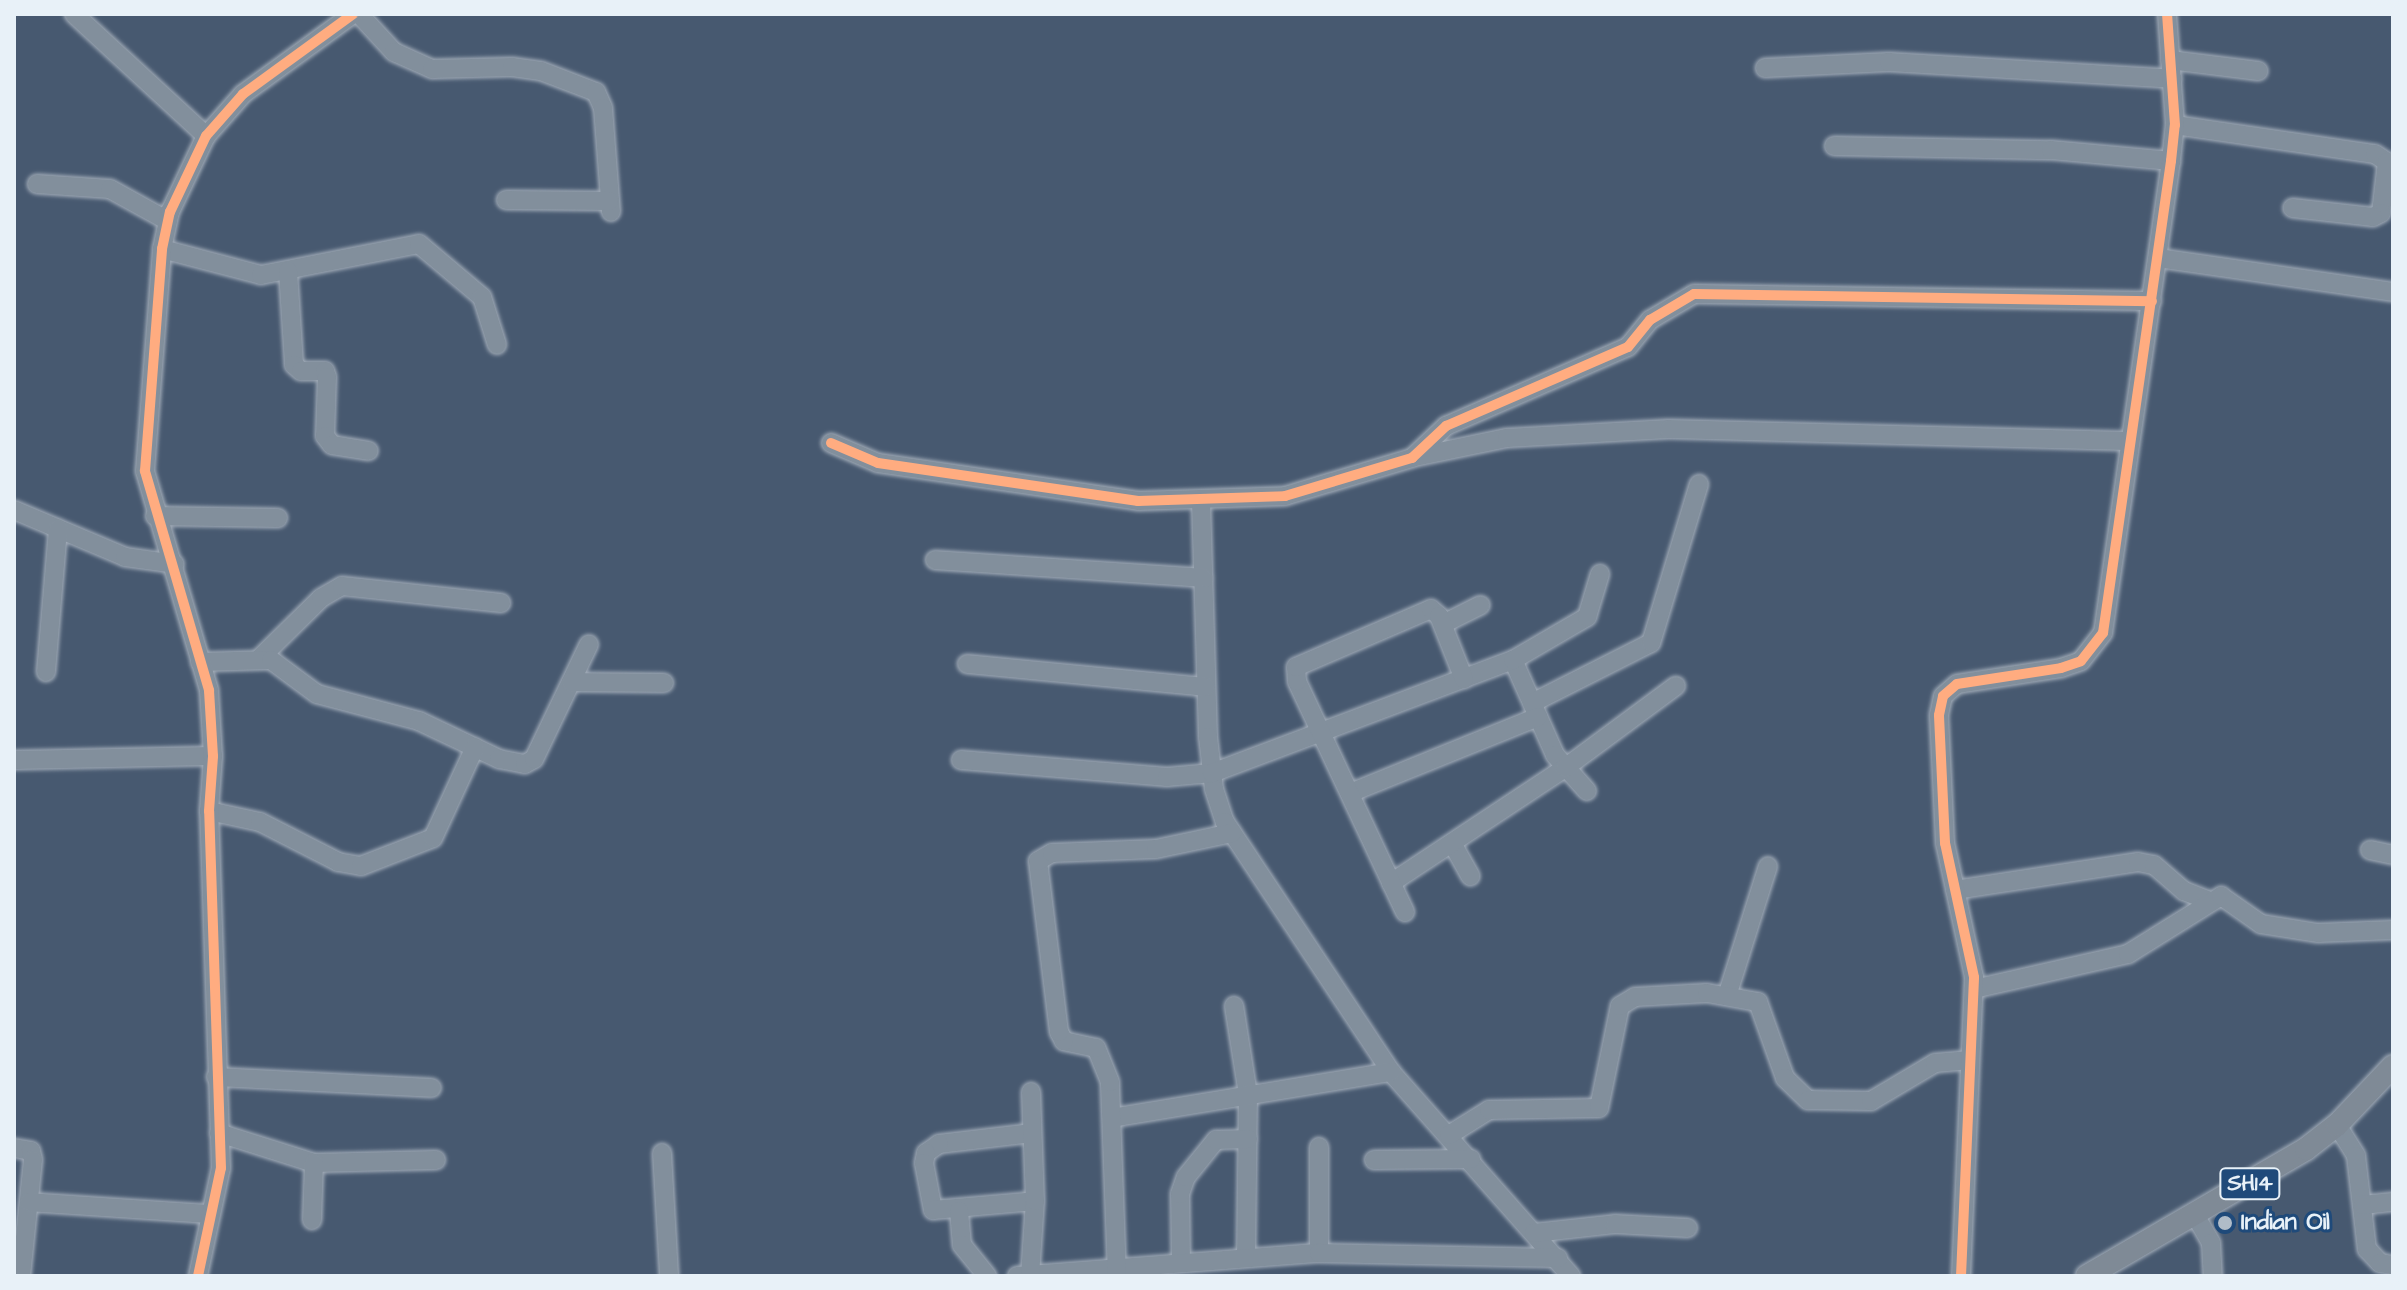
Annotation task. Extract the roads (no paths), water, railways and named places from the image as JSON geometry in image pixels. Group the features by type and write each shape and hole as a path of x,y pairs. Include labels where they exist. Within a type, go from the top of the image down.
{"main road":[{"name":"SH14","path":"2098,1272 2337,1125 2393,1066"}],"street":[{"path":"74,14 206,136"},
{"path":"1961,1276 1974,989 1941,804 1943,696 1957,684 2061,668 2095,649 2103,633 2127,441 2152,301 2175,125 2167,14"},
{"path":"198,1276 221,1168 209,811 212,712 175,564 155,516 144,444 162,249 168,221 206,136 243,94 344,23 394,52 432,69 512,67 596,92 603,108 610,206 506,200"},
{"path":"2170,60 2258,71"},
{"path":"1765,68 1889,62 2172,79"},
{"path":"2175,125 2382,156 2389,174 2387,215 2364,217 2293,208"},
{"path":"1834,146 2051,150 2171,161"},
{"path":"37,184 110,189 168,221"},
{"path":"162,249 246,274 288,271 403,243 419,244 482,297 497,345"},
{"path":"2158,258 2393,292"},
{"path":"288,271 294,365 301,371 325,371 327,377 325,436 332,445 369,451"},
{"path":"1412,458 1446,426 1628,347 1650,320 1694,294 2152,301"},
{"path":"831,443 878,463 1138,501 1201,501 1285,496 1412,458 1507,438 1669,429 2127,441"},
{"path":"1350,793 1535,710 1651,643 1699,484"},
{"path":"1201,501 1206,687 1212,773 1232,833 1391,1072 1471,1159 1571,1276"},
{"path":"14,510 125,557 175,564"},
{"path":"155,516 278,518"},
{"path":"46,672 58,528"},
{"path":"935,560 1203,578"},
{"path":"961,760 1167,777 1212,773 1513,660 1587,617 1600,574"},
{"path":"258,660 321,598 342,586 501,603"},
{"path":"1443,624 1481,605"},
{"path":"1405,912 1295,673 1299,664 1424,610 1437,611 1464,679"},
{"path":"200,662 258,660 282,664 317,694 419,721 506,761 534,759 589,644"},
{"path":"1513,660 1565,768 1587,791"},
{"path":"967,664 1206,687"},
{"path":"571,682 664,683"},
{"path":"1391,883 1565,768 1676,686"},
{"path":"209,811 260,822 338,862 361,866 433,838 475,747"},
{"path":"14,760 213,756"},
{"path":"1116,1272 1110,1082 1096,1048 1064,1041 1059,1032 1038,861 1052,853 1156,849 1232,833"},
{"path":"1452,843 1470,876"},
{"path":"2370,850 2393,855"},
{"path":"1955,890 2138,862 2154,865 2184,891 2208,900 2231,898 2248,919 2299,932 2393,930"},
{"path":"1727,996 1768,866"},
{"path":"1974,989 2128,954 2208,900"},
{"path":"1449,1135 1489,1110 1599,1108 1620,1006 1625,1000 1684,993 1758,1002 1785,1078 1808,1100 1871,1101 1927,1066 1970,1060"},
{"path":"1234,1006 1248,1094 1251,1257 1258,1276"},
{"path":"1112,1118 1391,1072"},
{"path":"216,1077 432,1088"},
{"path":"1031,1092 1035,1201 1026,1276 1116,1272 1181,1263 1319,1253 1558,1258"},
{"path":"2337,1125 2356,1156 2367,1249 2380,1263 2393,1265"},
{"path":"219,1133 314,1163 436,1160"},
{"path":"1032,1133 948,1142 926,1153 929,1205 942,1212 1035,1201"},
{"path":"1181,1263 1180,1194 1190,1169 1216,1140 1248,1139"},
{"path":"1319,1147 1319,1253"},
{"path":"14,1148 31,1151 21,1276"},
{"path":"662,1153 669,1276"},
{"path":"1374,1160 1471,1159"},
{"path":"312,1220 314,1163"},
{"path":"29,1202 211,1214"},
{"path":"2363,1205 2393,1202"},
{"path":"959,1211 962,1245 987,1276"},
{"path":"2195,1215 2211,1243 2213,1276"},
{"path":"1534,1233 1615,1224 1688,1228"}],"place":[{"name":"Indian Oil","path":"2225,1223"}]}
